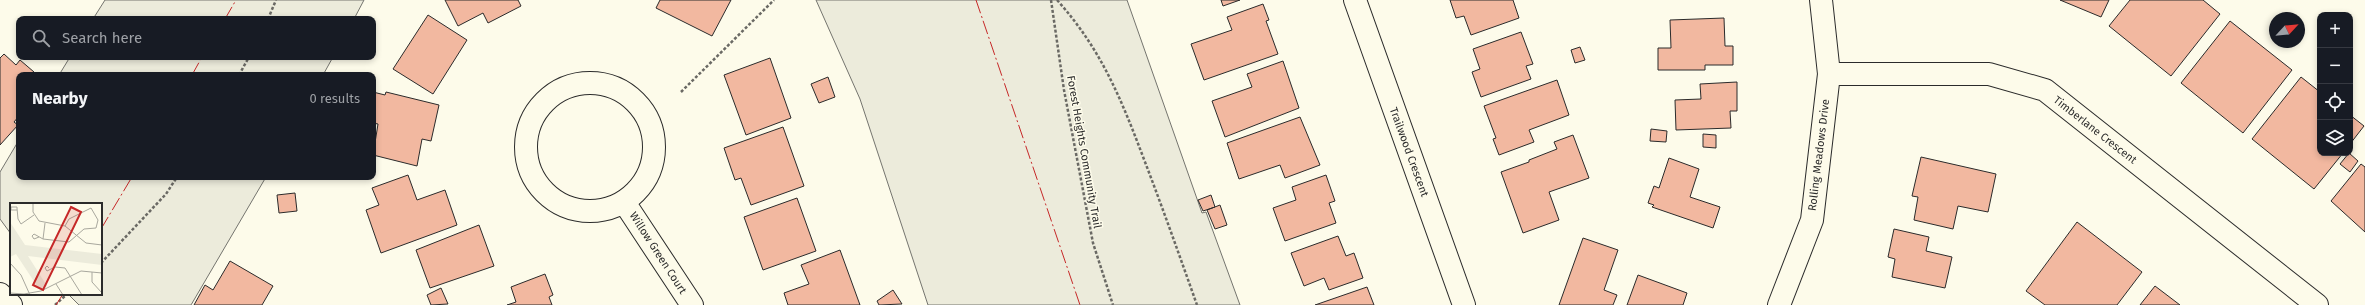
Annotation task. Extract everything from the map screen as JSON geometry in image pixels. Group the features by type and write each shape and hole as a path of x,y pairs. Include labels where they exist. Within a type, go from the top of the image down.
{"street":[{"name":"Trailwood Crescent","path":"1355,0 1464,305"},
{"name":"Rolling Meadows Drive","path":"1779,305 1812,220 1828,74 1821,0"},
{"name":"Timberlane Crescent","path":"1828,74 1989,74 2045,90 2317,305"},
{"name":"Willow Green Court","path":"592,82 619,89 633,99 647,116 653,131 654,153 644,182 624,202 604,210 582,210 552,198 543,190 531,171 526,144 532,121 541,106 558,91 570,85 592,82"},
{"name":"Willow Green Court","path":"624,202 692,305"},
{"path":"0,294 11,305"}],"path":[{"path":"269,16 276,0"},
{"path":"681,92 774,0"},
{"name":"Forest Heights Community Trail","path":"1051,0 1064,90 1093,243 1113,305"},
{"path":"1058,0 1069,13 1105,66 1146,163 1197,305"},
{"path":"241,72 247,60"},
{"path":"102,262 166,194 175,180"},
{"path":"55,305 66,295"}],"shaded area":[{"path":"105,0 364,0 356,16 95,16"},
{"path":"816,0 1127,0 1202,213 1206,212 1240,305 928,305 860,99"},
{"path":"68,60 331,60 325,72 61,72"},
{"path":"16,145 16,180 264,180 191,305 79,305 69,295 102,295 102,203 10,203 10,233 0,219 0,172"}],"building":[{"path":"445,0 518,0 521,6 488,23 483,13 458,26"},
{"path":"660,0 731,0 712,36 656,8"},
{"path":"1221,0 1240,0 1223,6"},
{"path":"1450,0 1513,0 1519,18 1471,35 1464,16 1456,18"},
{"path":"2060,0 2109,0 2101,17"},
{"path":"2130,0 2203,0 2220,14 2171,76 2109,26"},
{"path":"1263,4 1269,20 1266,21 1278,54 1204,80 1191,44 1232,30 1227,17"},
{"path":"428,15 467,40 433,94 393,69"},
{"path":"1724,18 1725,46 1733,46 1733,65 1705,65 1705,70 1658,70 1658,48 1671,48 1670,20"},
{"path":"2230,21 2292,70 2243,133 2181,83"},
{"path":"1521,32 1533,64 1526,66 1531,79 1481,97 1472,72 1480,69 1473,49"},
{"path":"1580,47 1585,60 1575,63 1571,50"},
{"path":"4,54 16,65 20,60 34,72 16,72 16,120 14,122 16,124 16,127 0,145 0,58"},
{"path":"770,58 791,118 746,135 724,75"},
{"path":"1283,61 1299,108 1225,137 1212,101 1252,87 1247,74"},
{"path":"828,77 835,97 819,103 811,84"},
{"path":"2301,77 2317,90 2317,156 2341,156 2314,189 2252,139"},
{"path":"1557,80 1569,115 1529,130 1534,142 1499,155 1493,139 1496,138 1484,106"},
{"path":"1737,82 1737,111 1730,111 1731,128 1676,130 1675,100 1701,99 1700,84"},
{"path":"386,92 439,105 431,141 422,139 417,166 376,156 376,136 378,124 376,124 376,93 385,95"},
{"path":"1300,117 1320,165 1285,178 1280,165 1239,179 1227,143"},
{"path":"2353,117 2364,126 2353,140"},
{"path":"783,127 804,186 751,205 741,178 735,180 724,148"},
{"path":"1651,129 1667,131 1666,142 1650,141"},
{"path":"1703,134 1716,135 1716,148 1703,147"},
{"path":"1573,135 1589,178 1549,192 1559,220 1523,233 1501,172 1529,162 1529,160 1557,149 1554,142"},
{"path":"2347,156 2352,156 2358,161 2350,172 2340,164"},
{"path":"1921,157 1996,174 1988,212 1958,206 1953,229 1914,220 1918,197 1912,196"},
{"path":"1669,158 1699,169 1690,197 1720,207 1713,228 1652,207 1654,205 1648,203 1654,186 1659,188"},
{"path":"2361,164 2365,167 2365,232 2331,201"},
{"path":"408,175 417,200 445,190 457,225 381,253 366,210 379,205 372,188"},
{"path":"1326,175 1335,201 1329,203 1336,223 1285,241 1273,208 1296,200 1292,187"},
{"path":"295,193 297,211 279,213 277,195"},
{"path":"1211,195 1215,207 1203,211 1198,200"},
{"path":"797,198 816,251 763,270 744,217"},
{"path":"1220,205 1227,225 1215,229 1207,210"},
{"path":"2077,222 2142,272 2117,305 2045,305 2026,291"},
{"path":"479,225 494,266 430,288 416,250"},
{"path":"1894,229 1929,237 1926,251 1952,257 1945,288 1892,277 1895,259 1888,257"},
{"path":"1338,236 1346,256 1354,253 1363,278 1329,290 1324,278 1304,286 1291,253"},
{"path":"1583,238 1618,250 1604,290 1617,295 1613,305 1559,305"},
{"path":"840,250 860,305 788,305 784,293 809,284 801,265"},
{"path":"230,261 273,286 262,305 194,305 205,285 213,290"},
{"path":"545,274 553,295 549,297 552,305 507,305 516,302 511,287"},
{"path":"1638,275 1687,293 1683,305 1627,305"},
{"path":"2155,286 2180,305 2140,305"},
{"path":"1367,287 1374,305 1315,305"},
{"path":"441,288 448,304 431,305 427,295"},
{"path":"893,290 902,304 879,305 877,301"}],"power":[{"path":"227,16 236,0"},
{"path":"976,0 1080,305"},
{"path":"194,72 200,60"},
{"path":"102,227 130,180"},
{"path":"56,305 62,295"}]}
